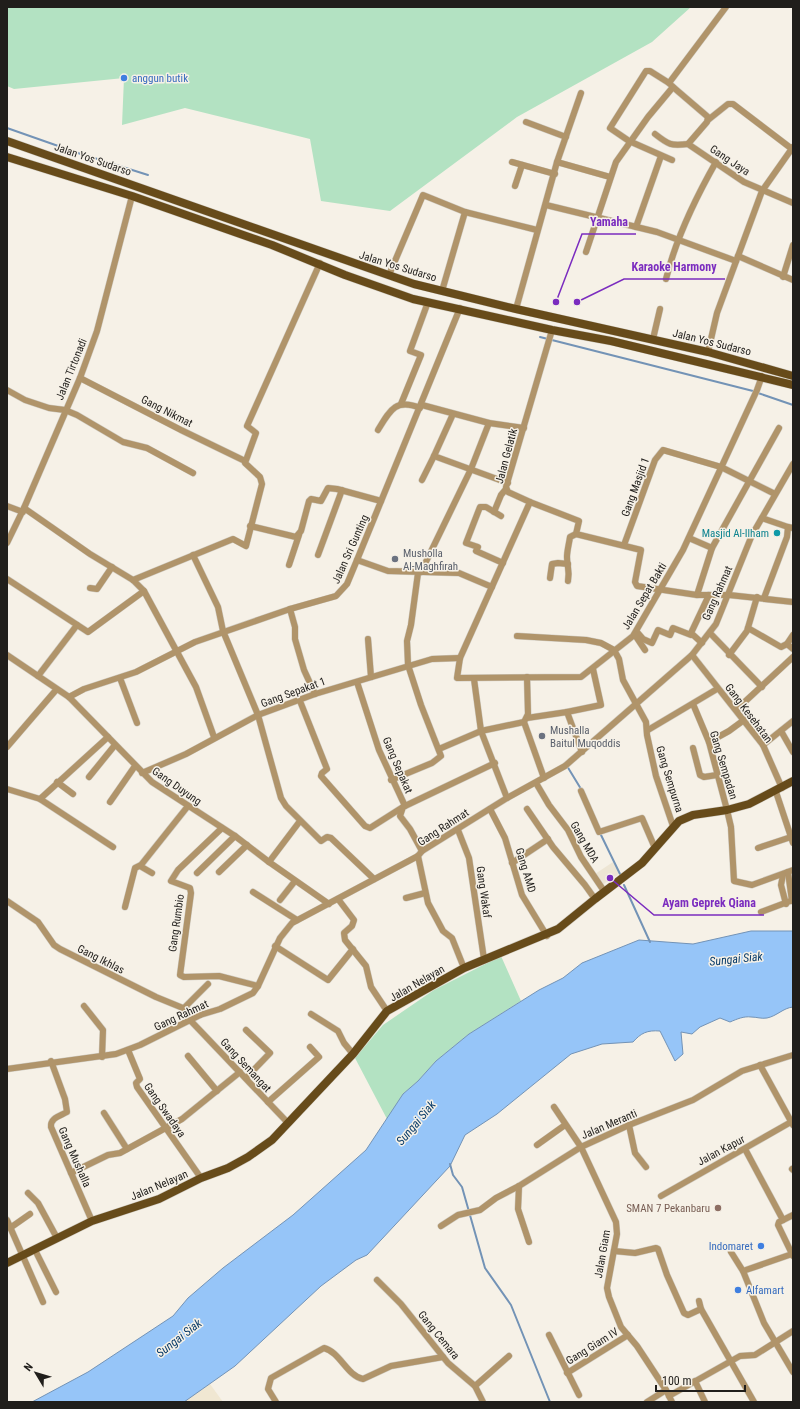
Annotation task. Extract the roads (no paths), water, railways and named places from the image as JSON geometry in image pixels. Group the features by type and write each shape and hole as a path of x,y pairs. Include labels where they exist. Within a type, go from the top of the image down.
{"main road":[{"name":"Jalan Yos Sudarso","path":"7,141 414,284 516,310 708,352 793,376"},
{"path":"38,167 42,153"},
{"name":"Jalan Yos Sudarso","path":"7,157 132,196 320,264 345,275 428,302 460,308 550,336 611,341 762,376 793,385"},
{"path":"611,341 613,330"},
{"name":"Jalan Nelayan","path":"7,1263 92,1221 159,1199 201,1178 228,1168 262,1148 288,1123 353,1054 387,1012 464,968 484,959 547,936 558,929 604,891 642,863 674,826 693,815 727,810 749,804 793,782"}],"street":[{"path":"586,252 616,162 726,7"},
{"path":"672,160 630,141 610,128 641,77 648,70 671,85 708,120"},
{"path":"516,310 537,230 581,93"},
{"path":"655,134 667,144 688,144 708,120 728,104 733,104 792,148 762,191 717,313 708,352"},
{"path":"526,122 566,137"},
{"name":"Gang Jaya","path":"688,144 744,182 793,203"},
{"path":"636,227 661,156"},
{"path":"512,162 555,174"},
{"path":"558,162 610,177"},
{"path":"666,279 679,240 699,192 716,162"},
{"path":"515,186 522,164"},
{"path":"389,275 420,197 425,195 465,212 537,230"},
{"name":"Jalan Tirtonadi","path":"7,543 23,510 80,378 97,331 132,196"},
{"path":"546,205 657,232 737,258 793,280"},
{"path":"442,291 465,212"},
{"path":"783,277 793,245"},
{"path":"133,580 233,539 246,546 262,484 260,477 245,464 256,433 247,426 320,264"},
{"path":"401,404 421,355 410,351 428,302"},
{"name":"Jalan Sri Gunting","path":"69,697 84,689 120,678 178,650 223,631 336,596 347,584 460,308"},
{"path":"652,339 660,309"},
{"name":"Jalan Gelatik","path":"550,336 507,486 508,492 579,521 576,534"},
{"name":"Jalan Sepat Bakti","path":"460,658 458,678 474,679 527,677 576,679 588,674 614,650 636,634 689,538 754,397 762,376"},
{"name":"Gang Nikmat","path":"80,378 245,461"},
{"path":"7,390 25,400 49,408 65,410 123,442 147,448 193,473"},
{"path":"378,430 390,411 401,404 409,403 489,423 524,428"},
{"path":"422,480 453,414"},
{"path":"391,780 440,759 441,756 421,705 408,665 407,641 419,572 471,469 489,423"},
{"path":"697,594 712,548 779,428"},
{"name":"Gang Masjid 1","path":"624,545 660,452 666,450 721,467"},
{"path":"434,456 471,469 507,486 501,495 494,512"},
{"name":"Gang Rahmat","path":"7,1069 51,1061 102,1056 128,1050 200,1015 220,1008 253,993 258,986 275,946 284,931 296,920 338,899 420,853 507,798 565,766 692,655 710,633 716,624 729,595 752,535 793,464"},
{"path":"721,467 775,494"},
{"path":"289,565 310,500 321,500 328,488 342,490 381,501"},
{"path":"318,555 342,490"},
{"path":"460,658 504,563 530,502"},
{"path":"7,506 23,510 133,580 144,591 178,650 196,686 214,737"},
{"path":"500,516 486,508 480,507 466,543 478,547 476,551 504,563"},
{"path":"729,655 743,638 748,628 791,527 762,518"},
{"path":"250,526 296,537 299,535"},
{"path":"568,581 570,570 567,558 570,537 576,534 641,550 635,582 636,585 661,590 666,589 697,594 729,595 793,602"},
{"path":"689,538 712,548"},
{"path":"193,555 218,607 223,631 258,715 281,798 286,806 321,841 327,837 331,838 374,879"},
{"path":"357,560 388,571 459,573 492,587"},
{"path":"550,578 552,564 568,564"},
{"path":"90,588 97,589 112,567"},
{"path":"7,579 86,632 90,632 144,591"},
{"path":"691,635 691,631 702,612 709,595"},
{"path":"290,609 295,627 295,639 304,670 315,694"},
{"path":"38,676 77,625"},
{"path":"636,634 652,643 658,630 670,635 673,628 691,635 702,643"},
{"path":"748,628 781,647 787,644 793,635"},
{"path":"710,633 729,655 762,687"},
{"path":"636,634 645,650"},
{"path":"517,636 586,640 601,643 614,650"},
{"path":"368,639 372,677"},
{"path":"787,644 793,649"},
{"name":"Gang Sempurna","path":"614,650 618,658 623,680 637,703 646,722 648,730 647,735 656,776 674,826"},
{"name":"Gang Duyung","path":"7,655 56,690 69,697 142,773 188,806 235,836 328,904"},
{"name":"Gang Kesehatan","path":"692,655 763,745 779,790 792,840"},
{"name":"Gang Sepakat 1","path":"142,773 172,761 214,737 258,715 300,701 339,685 357,682 408,665 441,657 460,658"},
{"path":"736,710 793,657"},
{"path":"439,749 481,731 526,720 601,705 592,669"},
{"path":"527,677 526,720 544,778"},
{"path":"120,678 137,723"},
{"path":"474,679 481,731 495,763 507,798"},
{"name":"Gang Sepakat","path":"357,682 379,750 404,807 400,816 410,829 420,853 425,893 428,903 443,931 452,938 464,968"},
{"path":"648,730 717,688"},
{"path":"7,747 56,690"},
{"path":"300,701 327,769 322,772 321,776 365,826 370,828 404,807 495,763"},
{"name":"Gang Sempadan","path":"693,704 709,742 727,810 730,827 734,882 752,885 788,872"},
{"path":"567,712 582,752"},
{"path":"709,742 729,731 744,720"},
{"path":"763,745 793,721"},
{"path":"781,731 793,752"},
{"path":"40,799 108,737"},
{"path":"89,777 115,745"},
{"path":"693,748 700,775 704,777 717,775"},
{"path":"110,802 135,766"},
{"path":"57,782 73,794"},
{"name":"Gang MDA","path":"536,783 548,805 568,830 581,857 604,891"},
{"path":"7,789 40,799 114,847"},
{"path":"581,791 600,832 642,818 655,848"},
{"path":"125,907 135,868 140,866 188,806"},
{"name":"Gang AMD","path":"490,809 505,838 522,895 547,936"},
{"path":"527,809 548,839 595,899"},
{"path":"269,862 300,821"},
{"name":"Gang Rumbio","path":"222,828 182,865 171,881 190,888 191,893 180,975 191,977 219,976 258,986"},
{"name":"Gang Wakaf","path":"458,830 469,858 484,959"},
{"path":"197,873 235,836"},
{"path":"512,863 548,839"},
{"path":"758,848 792,840"},
{"path":"219,872 247,845"},
{"path":"140,866 152,873"},
{"path":"760,912 790,901 781,885 788,872"},
{"path":"280,900 295,880"},
{"path":"253,892 296,920"},
{"path":"406,898 425,893"},
{"path":"338,899 354,920 352,926 344,933 343,936 366,966 371,987 387,1012"},
{"name":"Gang Ikhlas","path":"7,901 38,922 54,945 60,949 156,997 200,1015"},
{"path":"275,946 328,980 354,949"},
{"path":"183,1008 208,984"},
{"path":"84,1006 103,1030 102,1056"},
{"path":"311,1014 338,1031 344,1043 353,1054"},
{"name":"Gang Semangat","path":"190,1020 288,1123"},
{"path":"246,1030 270,1053 246,1078"},
{"path":"268,1102 319,1057 310,1047"},
{"name":"Gang Swadaya","path":"128,1050 140,1079 136,1083 136,1086 201,1178"},
{"name":"Jalan Meranti","path":"441,1226 458,1215 480,1210 496,1198 519,1186 581,1147 629,1125 679,1106 742,1071 793,1055"},
{"path":"188,1056 217,1091"},
{"name":"Gang Mushalla","path":"51,1061 65,1099 67,1112 54,1119 50,1124 92,1221"},
{"name":"Jalan Kapur","path":"661,1196 704,1169 792,1124 760,1065"},
{"path":"71,1173 108,1155 115,1155 182,1119 240,1072"},
{"name":"Jalan Giam","path":"554,1107 581,1147 616,1222 618,1230 607,1292 618,1322 637,1346 669,1396"},
{"path":"104,1113 127,1149"},
{"path":"537,1145 565,1125"},
{"path":"629,1125 635,1153 646,1167"},
{"path":"745,1149 784,1220"},
{"path":"519,1186 518,1209 529,1242"},
{"path":"28,1192 38,1203 57,1238"},
{"path":"10,1228 30,1214"},
{"path":"743,1271 793,1255 778,1225 793,1215"},
{"path":"7,1220 24,1254 34,1286 43,1302"},
{"path":"614,1251 633,1253 656,1248 658,1249 667,1275 684,1313 688,1315 701,1309"},
{"path":"35,1250 56,1292"},
{"path":"731,1252 743,1271 764,1323 793,1372"},
{"name":"Gang Cemara","path":"377,1280 401,1304 453,1369 475,1386 483,1402"},
{"path":"699,1301 701,1309 754,1402"},
{"path":"647,1402 669,1396 742,1355 755,1355 793,1331"},
{"name":"Gang Giam IV","path":"549,1335 567,1374 579,1395"},
{"name":"Gang Giam IV","path":"567,1374 628,1335"},
{"path":"276,1402 268,1389 271,1378 324,1348 330,1350 352,1372 359,1378 363,1379 391,1366 443,1357"},
{"path":"475,1386 508,1356"},
{"path":"695,1381 705,1402"}],"water":[{"name":"Sungai Siak","path":"751,931 793,931 793,1007 767,1018 746,1017 730,1022 720,1018 700,1027 692,1034 681,1032 683,1054 675,1061 660,1031 645,1033 633,1042 602,1044 571,1054 497,1114 465,1135 450,1166 367,1255 356,1260 321,1286 235,1366 184,1402 32,1402 88,1372 173,1316 188,1298 223,1268 293,1215 366,1150 403,1094 418,1081 436,1061 469,1034 539,990 563,978 582,963 639,940 693,944"}],"waterway":[{"path":"7,128 81,154"},
{"path":"88,156 148,175"},
{"path":"540,337 753,391"},
{"path":"758,393 793,405"},
{"path":"567,766 581,789"},
{"path":"601,835 620,874"},
{"path":"624,885 650,942"},
{"path":"450,1164 453,1175 462,1187 485,1268 511,1305 550,1402"}],"place":[{"name":"anggun butik","path":"124,78"},
{"name":"Yamaha","path":"556,302"},
{"name":"Karaoke Harmony","path":"577,302"},
{"name":"Masjid Al-Ilham","path":"777,533"},
{"name":"Musholla Al-Maghfirah","path":"395,559"},
{"name":"Mushalla Baitul Muqoddis","path":"542,736"},
{"name":"Ayam Geprek Qiana","path":"610,878"},
{"name":"SMAN 7 Pekanbaru","path":"718,1208"},
{"name":"Indomaret","path":"761,1246"},
{"name":"Alfamart","path":"738,1290"}]}
